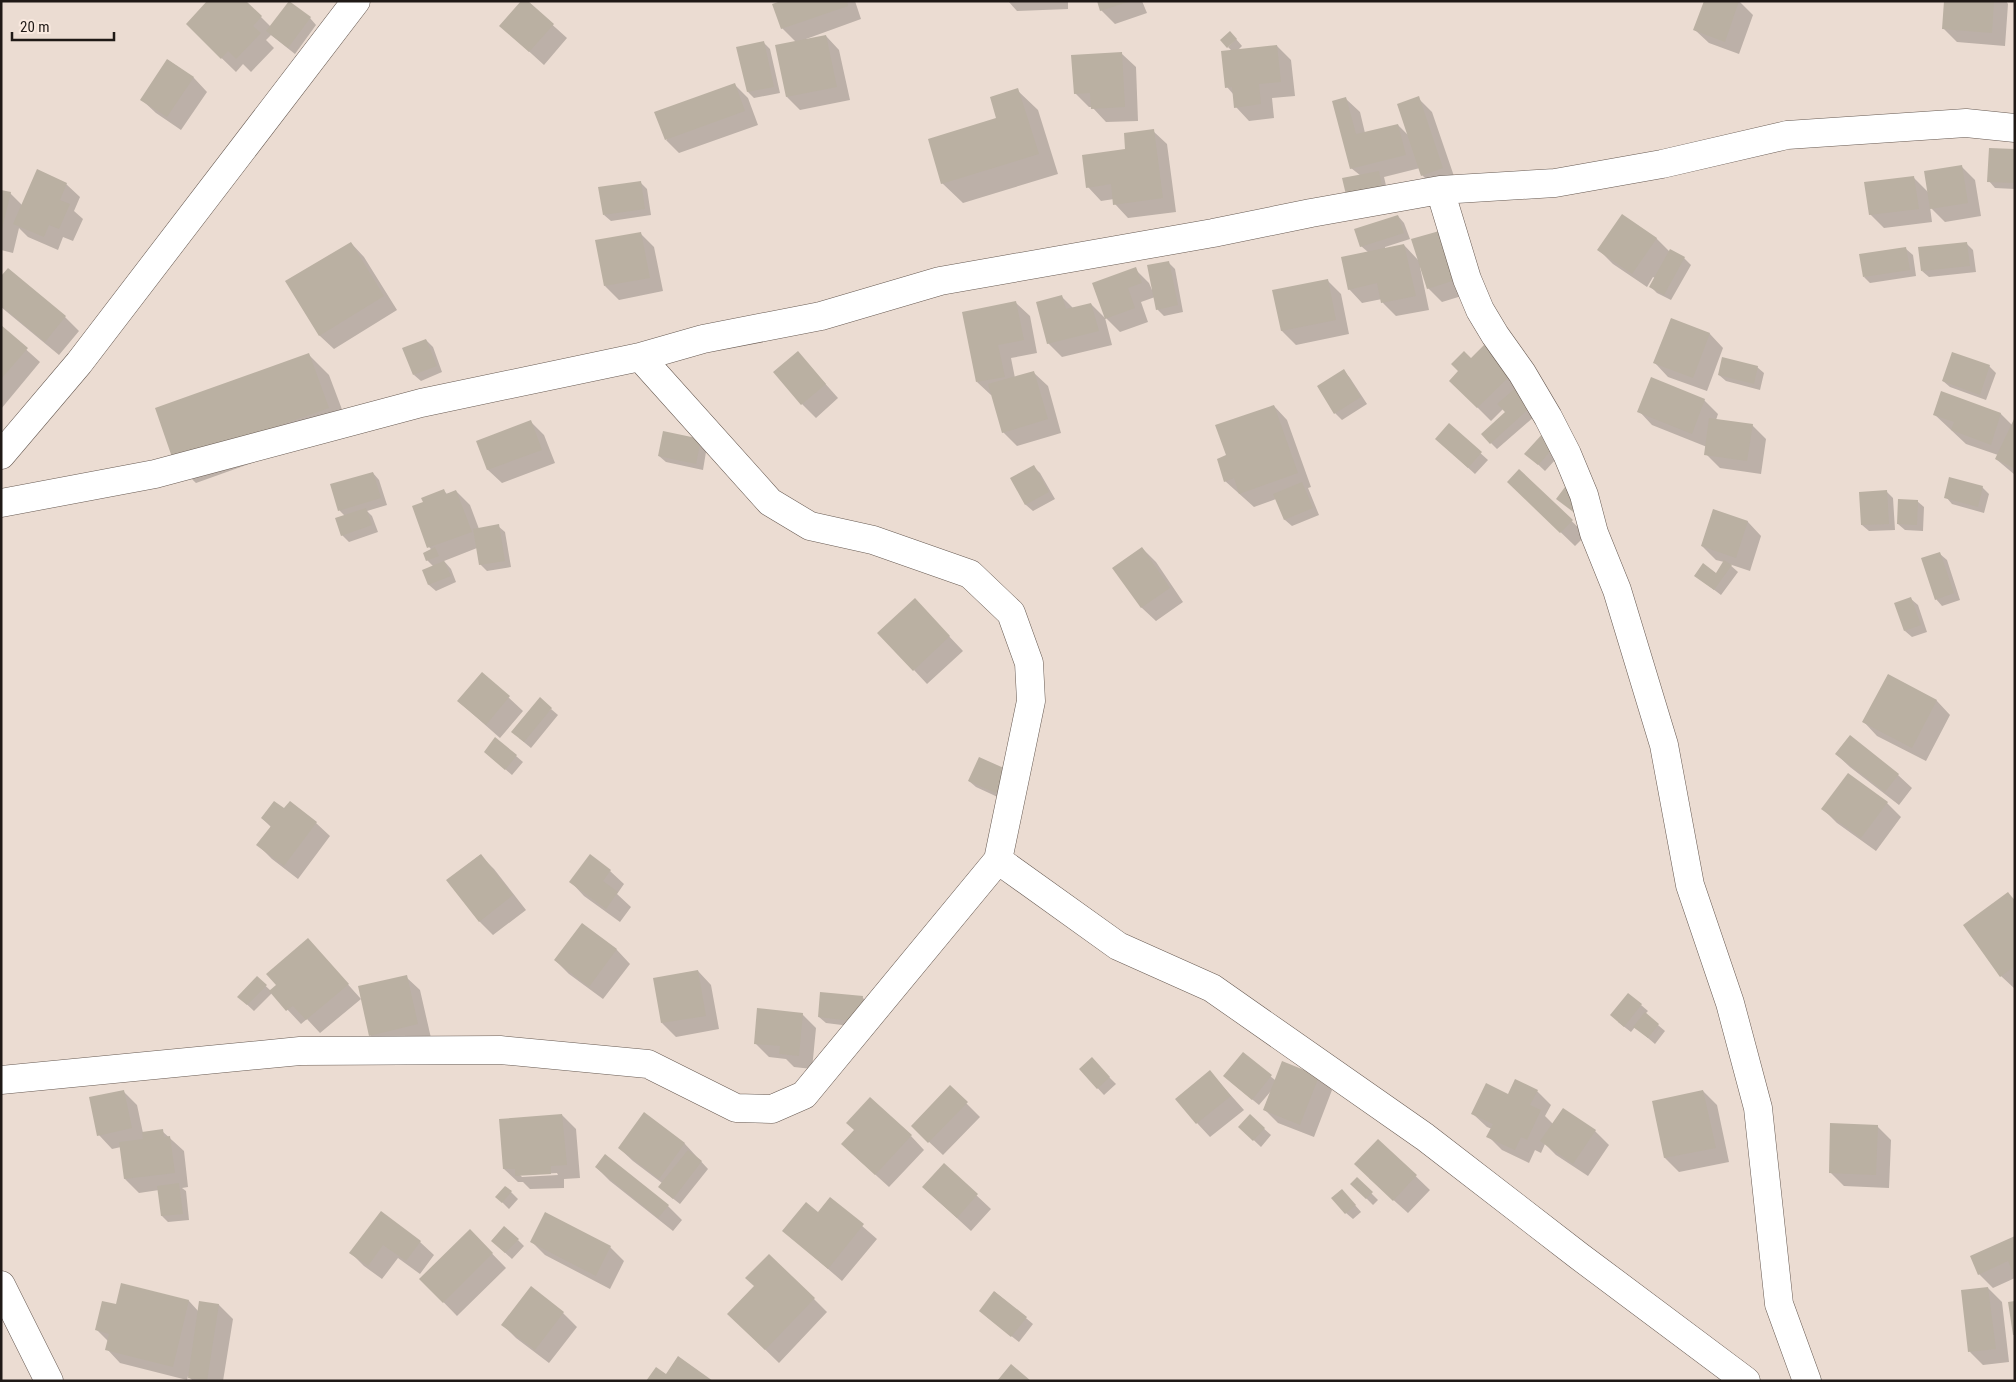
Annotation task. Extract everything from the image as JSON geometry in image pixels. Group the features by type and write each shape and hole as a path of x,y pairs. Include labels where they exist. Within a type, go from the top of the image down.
{"street":[{"path":"1,456 79,363 356,1"},
{"path":"1,503 155,474 421,403 640,356 703,339 821,316 940,281 1213,233 1440,190 1555,183 1662,164 1787,135 1966,123 2015,128"},
{"path":"1440,190 1456,248 1480,310 1522,373 1567,454 1584,495 1594,533 1617,590 1628,625 1664,745 1690,885 1730,1003 1758,1108 1779,1304 1807,1381"},
{"path":"1,1080 300,1051 500,1050 648,1064 736,1108 772,1109 804,1095 998,860 1031,701 1029,663 1011,613 970,574 873,540 810,526 770,502 640,356"},
{"path":"998,860 1118,946 1212,988 1425,1137 1746,1381"},
{"path":"1,1285 49,1381"}],"building":[{"path":"207,1 246,1 262,16 253,26 261,33 236,59 228,51 221,59 186,24"},
{"path":"289,1 311,17 288,48 266,31"},
{"path":"521,1 528,1 554,24 529,52 499,26"},
{"path":"781,1 847,1 848,6 781,29 772,4"},
{"path":"1097,1 1128,1 1128,2 1100,11"},
{"path":"1704,1 1739,1 1725,42 1693,30"},
{"path":"1944,1 1994,1 1992,33 1942,29"},
{"path":"1230,31 1237,39 1227,48 1220,40"},
{"path":"826,35 837,87 786,97 775,45"},
{"path":"764,41 774,87 747,92 736,47"},
{"path":"1277,45 1281,82 1259,84 1261,104 1234,108 1232,87 1225,88 1221,51"},
{"path":"1122,52 1125,107 1091,109 1090,93 1074,94 1071,55"},
{"path":"167,59 194,77 167,117 140,100"},
{"path":"735,83 745,111 665,140 654,112"},
{"path":"1018,88 1039,154 941,184 928,139 996,118 990,97"},
{"path":"1419,96 1443,168 1421,176 1397,104"},
{"path":"1346,97 1356,134 1398,124 1406,155 1350,169 1332,101"},
{"path":"1154,129 1163,198 1113,205 1111,184 1086,188 1082,155 1125,149 1124,133"},
{"path":"1989,148 2015,149 2015,183 1987,182"},
{"path":"1962,165 1968,203 1930,209 1924,171"},
{"path":"37,169 67,183 60,200 70,204 59,229 49,225 44,237 13,224"},
{"path":"1379,171 1383,192 1347,199 1342,178"},
{"path":"1914,176 1919,209 1869,215 1864,182"},
{"path":"641,181 645,209 603,215 598,187"},
{"path":"1,190 11,192 2,229 1,229"},
{"path":"1622,214 1657,238 1632,274 1597,250"},
{"path":"1398,215 1404,233 1360,247 1354,229"},
{"path":"1450,228 1465,277 1427,289 1411,239"},
{"path":"641,232 650,278 604,286 595,240"},
{"path":"351,242 384,296 319,336 285,281"},
{"path":"1967,242 1970,266 1921,271 1918,247"},
{"path":"1404,244 1416,296 1381,303 1377,283 1348,290 1341,257"},
{"path":"1906,247 1910,270 1863,277 1859,254"},
{"path":"1670,249 1685,257 1664,295 1649,287"},
{"path":"1169,261 1178,305 1156,310 1147,265"},
{"path":"1136,267 1142,283 1128,288 1135,308 1105,319 1092,283"},
{"path":"8,268 66,316 45,342 1,306 1,276"},
{"path":"1328,279 1336,320 1281,331 1272,290"},
{"path":"1062,295 1066,309 1091,303 1099,331 1047,344 1036,302"},
{"path":"1016,301 1024,340 998,345 1005,377 976,382 962,312"},
{"path":"1671,318 1710,333 1693,378 1653,363"},
{"path":"1,325 28,348 1,379"},
{"path":"426,339 437,366 413,375 402,348"},
{"path":"1484,345 1513,373 1477,408 1449,381 1458,371 1451,364 1464,351 1471,358"},
{"path":"798,351 826,384 801,405 773,372"},
{"path":"1952,352 1990,365 1980,395 1942,381"},
{"path":"309,353 329,408 174,463 155,408"},
{"path":"1722,357 1758,366 1754,384 1718,375"},
{"path":"1344,369 1361,397 1334,414 1317,386"},
{"path":"1034,371 1048,419 1002,433 988,384"},
{"path":"1651,377 1705,399 1692,434 1637,412"},
{"path":"1520,384 1536,402 1490,444 1481,434 1505,412 1497,404"},
{"path":"1941,391 2001,413 1991,445 1951,430 1954,422 1933,415"},
{"path":"1274,405 1298,473 1239,494 1234,478 1224,482 1217,459 1226,455 1215,425"},
{"path":"2015,417 2015,469 1995,459"},
{"path":"1709,418 1753,424 1747,461 1704,455"},
{"path":"531,420 542,450 487,470 476,441"},
{"path":"1449,423 1482,452 1468,468 1435,439"},
{"path":"1546,430 1559,442 1538,465 1524,454"},
{"path":"663,431 701,439 696,464 658,456"},
{"path":"1034,465 1049,492 1025,505 1010,478"},
{"path":"1519,469 1573,520 1560,533 1507,482"},
{"path":"373,472 381,498 338,511 330,484"},
{"path":"1949,477 1983,486 1978,507 1944,498"},
{"path":"1302,482 1313,508 1284,520 1273,494"},
{"path":"1565,487 1585,502 1576,514 1556,499"},
{"path":"444,489 446,494 456,490 472,532 427,548 412,506 423,502 421,498"},
{"path":"1887,490 1889,524 1861,525 1859,492"},
{"path":"1898,499 1918,500 1917,525 1897,524"},
{"path":"366,508 372,525 341,536 335,518"},
{"path":"1713,509 1748,521 1736,558 1701,546"},
{"path":"499,524 505,561 479,565 473,529"},
{"path":"435,547 439,556 426,561 423,553"},
{"path":"1142,547 1170,588 1141,608 1112,568"},
{"path":"1940,552 1954,593 1935,600 1921,558"},
{"path":"1724,560 1732,565 1714,590 1694,576 1703,563 1716,573"},
{"path":"444,561 451,576 428,585 422,570"},
{"path":"1911,597 1921,625 1904,631 1894,603"},
{"path":"915,598 950,636 913,671 877,633"},
{"path":"482,672 510,696 486,725 457,701"},
{"path":"1888,674 1937,700 1912,748 1862,722"},
{"path":"540,697 552,708 524,742 511,732"},
{"path":"1850,735 1899,774 1885,792 1835,754"},
{"path":"495,737 517,755 505,770 484,752"},
{"path":"979,757 1006,769 996,793 968,781"},
{"path":"1848,773 1888,802 1861,838 1821,809"},
{"path":"274,801 284,808 290,801 317,822 284,866 256,845 271,826 261,818"},
{"path":"481,854 513,895 479,922 446,880"},
{"path":"590,854 611,870 603,881 618,892 606,909 569,882"},
{"path":"2008,892 2015,901 2015,966 2000,977 1963,925"},
{"path":"582,923 617,949 589,987 554,960"},
{"path":"308,938 349,984 306,1020 293,1006 286,1011 269,991 276,985 266,974"},
{"path":"698,970 706,1016 661,1023 653,978"},
{"path":"407,975 418,1024 369,1036 358,986"},
{"path":"257,976 267,985 247,1005 237,997"},
{"path":"820,992 863,996 860,1022 818,1017"},
{"path":"1628,993 1642,1004 1624,1027 1610,1015"},
{"path":"757,1008 803,1013 799,1056 779,1054 780,1046 754,1044"},
{"path":"1645,1012 1659,1024 1648,1038 1633,1027"},
{"path":"1243,1052 1272,1075 1252,1100 1223,1076"},
{"path":"1092,1057 1110,1077 1097,1089 1079,1069"},
{"path":"1282,1061 1319,1076 1300,1125 1263,1110"},
{"path":"1210,1070 1231,1096 1196,1124 1175,1099"},
{"path":"1515,1079 1538,1090 1530,1105 1541,1110 1527,1140 1521,1137 1515,1150 1486,1137 1493,1124 1471,1114 1486,1083 1508,1094"},
{"path":"950,1085 968,1102 928,1143 911,1126"},
{"path":"124,1090 132,1128 97,1136 89,1097"},
{"path":"1703,1090 1716,1148 1664,1158 1652,1101"},
{"path":"870,1097 912,1135 875,1175 841,1144 854,1130 846,1123"},
{"path":"1563,1108 1596,1130 1573,1164 1540,1141"},
{"path":"644,1112 685,1143 659,1179 618,1148"},
{"path":"562,1114 567,1165 551,1166 551,1174 515,1176 515,1169 503,1169 499,1119"},
{"path":"1250,1114 1265,1128 1253,1141 1238,1127"},
{"path":"1830,1123 1878,1125 1876,1175 1829,1173"},
{"path":"163,1129 164,1137 170,1136 175,1173 124,1179 119,1142 143,1139 142,1132"},
{"path":"1378,1139 1417,1175 1393,1201 1354,1164"},
{"path":"688,1150 702,1161 673,1199 658,1187"},
{"path":"605,1154 669,1205 658,1218 595,1167"},
{"path":"944,1163 978,1194 957,1218 922,1187"},
{"path":"1357,1177 1373,1192 1366,1199 1350,1184"},
{"path":"179,1183 183,1214 161,1216 157,1186"},
{"path":"505,1186 512,1191 502,1203 495,1197"},
{"path":"1342,1189 1356,1205 1345,1214 1331,1198"},
{"path":"830,1197 864,1224 828,1269 782,1231 806,1202 818,1212"},
{"path":"381,1211 421,1241 406,1261 383,1245 368,1266 349,1253"},
{"path":"545,1212 611,1246 596,1276 530,1242"},
{"path":"504,1226 519,1239 505,1253 491,1241"},
{"path":"470,1229 493,1253 443,1303 419,1279"},
{"path":"2015,1236 2015,1277 2008,1261 1978,1275 1970,1256"},
{"path":"769,1254 815,1298 765,1350 727,1314 754,1286 745,1278"},
{"path":"121,1283 189,1300 173,1367 105,1350 109,1334 95,1330 102,1301 116,1304"},
{"path":"531,1286 564,1312 535,1350 501,1325"},
{"path":"1988,1287 1996,1349 1968,1352 1961,1290"},
{"path":"994,1291 1027,1317 1011,1337 979,1311"},
{"path":"199,1301 219,1304 207,1381 188,1378"},
{"path":"2015,1301 2015,1335 2013,1335 2008,1302"},
{"path":"678,1356 713,1381 646,1381 656,1367 666,1374"},
{"path":"1011,1364 1031,1381 997,1381"}]}
